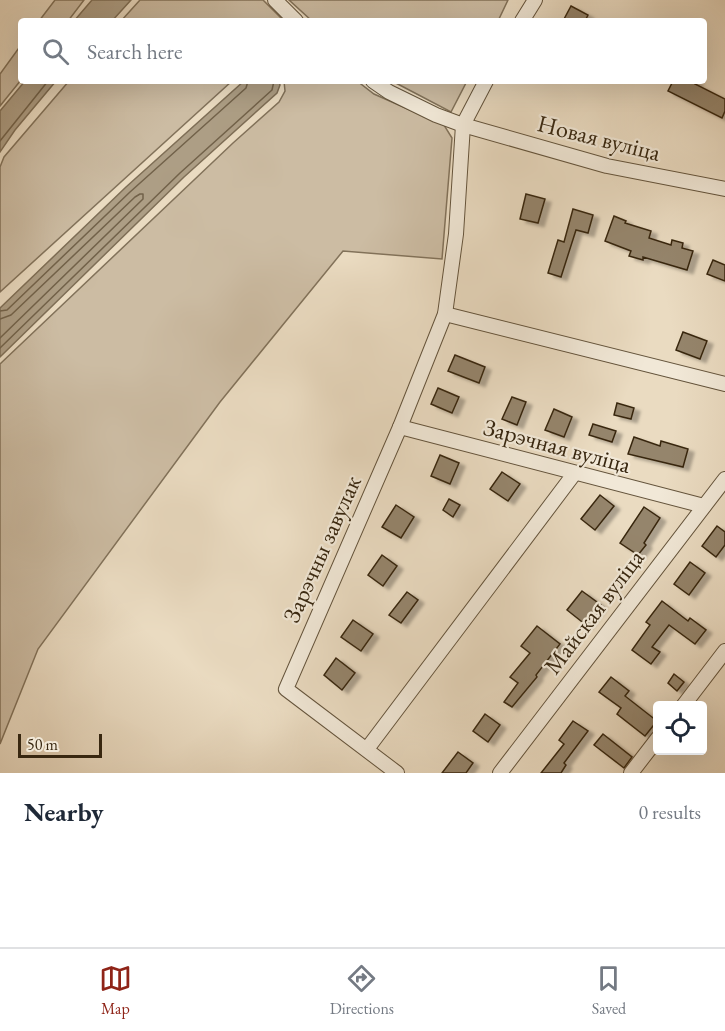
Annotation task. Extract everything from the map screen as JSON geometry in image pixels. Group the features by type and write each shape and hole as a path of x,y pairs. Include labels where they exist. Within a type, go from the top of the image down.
{"street":[{"path":"275,0 293,18"},
{"path":"524,18 535,0"},
{"name":"Новая вуліца","path":"377,84 436,115 463,125 607,166 725,189"},
{"path":"463,125 484,84"},
{"name":"Зарэчны завулак","path":"367,749 286,689 400,427 445,314 456,234 463,125"},
{"path":"445,314 721,383"},
{"name":"Зарэчная вуліца","path":"400,427 704,507"},
{"path":"397,773 367,749 574,474"},
{"name":"Майская вуліца","path":"500,773 725,479"},
{"path":"686,701 725,651"},
{"path":"631,773 653,743"}],"shaded area":[{"path":"55,0 84,0 70,18 41,18"},
{"path":"140,0 263,0 281,18 124,18"},
{"path":"289,0 508,0 499,18 309,18"},
{"path":"18,49 18,84 0,106 0,74"},
{"path":"66,84 229,84 0,292 0,167 4,157"},
{"path":"284,84 361,84 374,94 444,125 452,138 442,259 343,251 220,402 38,649 0,744 0,364 279,102 285,91"},
{"path":"398,84 465,84 451,112"}],"water":[{"path":"92,0 131,0 115,18 77,18"},
{"path":"22,84 53,84 15,130 0,152 0,111"},
{"path":"241,84 280,84 277,93 184,177 0,357 0,308 126,187"}],"building":[{"path":"571,6 588,15 586,18 565,18"},
{"path":"672,84 695,84 725,99 725,111 722,118 668,91"},
{"path":"526,194 545,199 538,223 520,219"},
{"path":"573,209 593,215 588,233 576,230 561,277 548,273 558,240 564,242"},
{"path":"614,216 626,221 625,223 651,231 649,238 671,245 672,240 683,243 682,248 693,251 687,270 643,257 643,260 629,256 631,251 605,241"},
{"path":"713,260 725,265 725,281 707,274"},
{"path":"683,332 707,341 700,359 676,350"},
{"path":"455,355 485,367 479,383 448,371"},
{"path":"438,388 459,397 452,413 431,404"},
{"path":"512,397 526,402 517,425 502,419"},
{"path":"617,403 634,408 631,419 614,415"},
{"path":"554,409 572,417 564,437 545,430"},
{"path":"593,424 616,431 612,442 589,435"},
{"path":"634,437 660,446 661,441 688,449 683,467 628,454"},
{"path":"440,455 459,463 450,484 431,476"},
{"path":"502,472 520,484 508,501 490,489"},
{"path":"600,495 614,506 595,530 581,519"},
{"path":"449,499 460,505 453,517 443,510"},
{"path":"396,505 414,517 401,538 382,527"},
{"path":"644,507 660,518 638,555 620,543"},
{"path":"717,526 725,532 725,545 716,557 702,546"},
{"path":"382,555 397,566 383,586 368,575"},
{"path":"690,562 705,573 689,595 674,584"},
{"path":"582,591 601,605 586,625 567,610"},
{"path":"407,592 418,600 401,623 389,615"},
{"path":"662,601 688,621 690,618 706,630 695,644 669,625 652,647 660,652 651,664 632,650 650,625 646,622"},
{"path":"353,620 373,634 361,651 341,637"},
{"path":"537,626 560,644 512,707 504,702 518,683 510,677 530,653 521,646"},
{"path":"336,658 355,673 342,690 324,675"},
{"path":"674,674 684,682 677,691 668,683"},
{"path":"611,677 629,691 625,696 653,718 653,726 645,736 617,714 621,708 599,692"},
{"path":"485,714 500,725 488,742 473,731"},
{"path":"573,721 588,731 564,763 566,765 561,773 541,773 564,744 559,740"},
{"path":"603,734 632,757 624,768 594,745"},
{"path":"458,752 473,763 466,773 442,773"}]}
